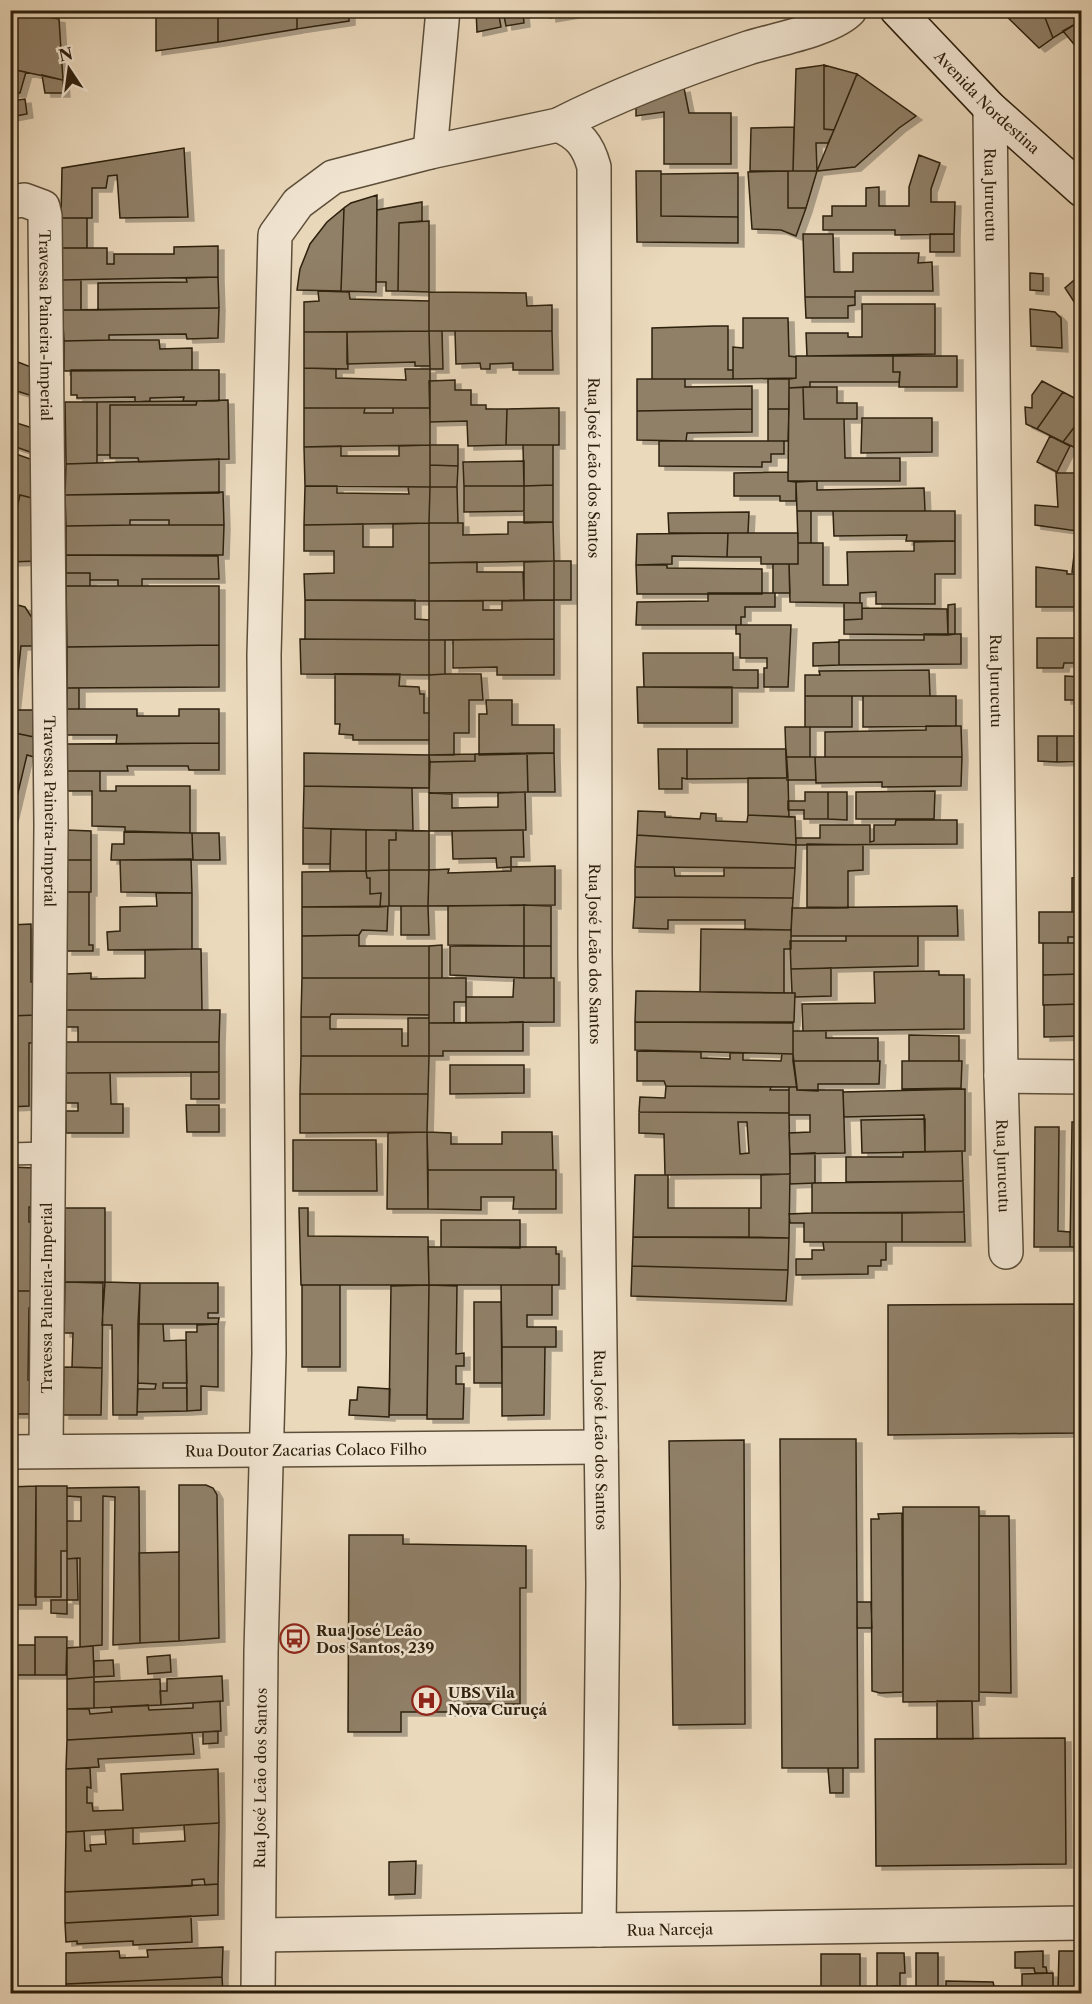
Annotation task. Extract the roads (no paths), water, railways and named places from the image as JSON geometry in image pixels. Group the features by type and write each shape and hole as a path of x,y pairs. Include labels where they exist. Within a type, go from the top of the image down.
{"street":[{"path":"430,152 444,10"},
{"path":"558,125 617,95 748,48 815,28 850,10"},
{"name":"Avenida Nordestina","path":"897,10 990,108 1082,190"},
{"name":"Rua Jurucutu","path":"990,108 1000,1076 1006,1252"},
{"name":"Rua José Leão dos Santos","path":"258,1994 261,1652 269,1353 264,655 275,235 298,203 333,177 430,152 558,125 574,131 589,148 594,167 595,943 603,1584 599,1930"},
{"name":"Travessa Paineira-Imperial","path":"10,202 24,201 43,207 45,216 50,562 46,1451"},
{"path":"1000,1076 1082,1077"},
{"name":"Rua Doutor Zacarias Colaco Filho","path":"10,1452 267,1452 601,1447"},
{"name":"Rua Narceja","path":"258,1935 1082,1923"}],"lane":[{"path":"10,1154 46,1153"}],"place":[{"name":"Rua José Leão Dos Santos, 239","path":"295,1639"},
{"name":"UBS Vila Nova Curuçá","path":"427,1701"}]}
